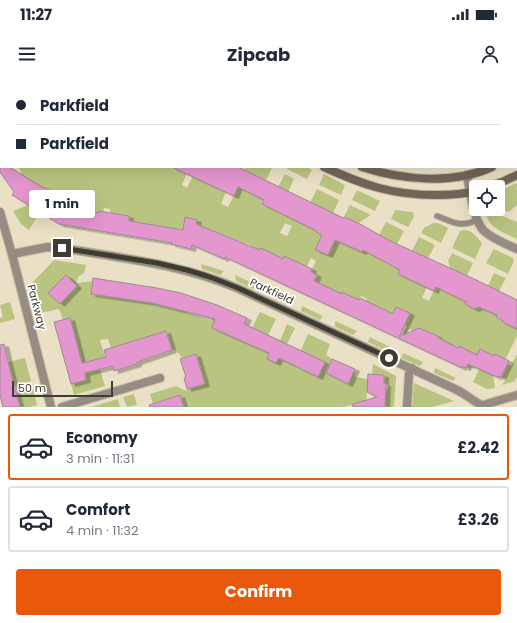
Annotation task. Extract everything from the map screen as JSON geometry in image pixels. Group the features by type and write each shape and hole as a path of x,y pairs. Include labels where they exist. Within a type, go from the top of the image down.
{"street":[{"path":"326,168 351,180 401,194 446,195 469,192"},
{"path":"366,168 397,176 420,179 466,175 489,168"},
{"path":"466,175 469,182"},
{"path":"505,181 517,176"},
{"name":"Parkway","path":"0,212 52,407"},
{"path":"476,216 483,230 495,239 517,249"},
{"name":"Parkfield","path":"12,254 48,247 157,263 210,277 238,288 412,368 462,392 482,407"},
{"path":"407,407 409,374 412,368"},
{"path":"62,407 160,378"},
{"path":"482,407 517,395"}],"lane":[{"path":"437,216 456,224 467,224 477,220"}],"green space":[{"path":"19,168 184,168 188,171 182,185 187,188 197,168 199,168 229,185 221,204 228,207 238,187 258,197 260,193 271,185 262,203 272,209 304,212 299,222 305,225 318,227 316,232 323,235 321,252 328,255 331,246 334,243 333,239 362,252 363,250 386,260 385,263 395,268 402,253 407,255 398,274 427,287 422,298 429,301 435,284 470,293 465,304 474,309 478,308 479,304 489,312 500,307 496,317 503,321 503,323 517,328 517,336 504,362 511,366 517,354 517,377 515,381 502,385 506,379 502,377 506,367 499,364 502,357 495,354 494,356 480,349 476,368 474,369 466,367 473,353 441,340 436,341 438,336 427,331 424,336 409,329 405,337 402,336 407,326 404,325 410,313 396,307 393,314 366,303 367,299 361,296 358,302 343,292 339,300 314,281 317,275 312,272 301,292 284,256 275,275 260,250 244,242 236,259 235,258 242,242 209,229 200,248 194,233 197,220 186,217 183,230 171,228 158,231 158,226 134,222 132,235 127,234 129,216 112,213 110,216 110,209 104,208 103,212 99,211 98,216 74,209 75,203 57,201 58,195 44,187 41,191 14,180 22,173","holes":["285,223 292,226 287,236 280,233","311,258 316,261 311,271 306,269"]},
{"path":"245,168 272,168 266,180 244,170"},
{"path":"309,168 312,170 307,179 287,169"},
{"path":"285,174 294,179 288,192 278,187"},
{"path":"324,174 345,185 341,195 319,185"},
{"path":"517,183 517,205 509,212 505,211 505,188"},
{"path":"317,189 339,200 333,213 310,203"},
{"path":"357,190 380,201 375,211 352,200"},
{"path":"27,204 41,211 29,230 21,224 13,211 26,206"},
{"path":"350,205 371,215 358,223 344,217"},
{"path":"395,210 413,212 414,217 408,227 391,219"},
{"path":"486,216 502,216 517,222 517,239 496,228"},
{"path":"386,222 404,231 397,244 379,235"},
{"path":"433,223 438,223 448,228 441,243 421,233 424,228"},
{"path":"464,230 472,233 482,243 475,259 452,248 460,231"},
{"path":"419,237 435,245 428,258 412,251"},
{"path":"494,249 513,258 514,261 508,274 486,263"},
{"path":"452,253 473,263 466,278 450,268 448,261"},
{"path":"54,260 86,265 84,273 78,277 77,283 93,281 91,294 158,303 182,310 191,305 188,313 212,321 217,306 221,307 212,328 224,333 249,326 242,341 265,351 271,336 276,339 267,359 276,363 279,358 292,364 298,357 308,334 330,344 326,355 332,359 326,373 348,383 353,372 356,373 354,377 368,379 366,407 352,407 351,405 344,407 184,407 180,395 157,402 158,407 154,407 150,394 176,386 186,391 187,389 205,383 196,354 182,358 176,350 172,350 166,331 158,334 140,361 137,362 127,343 120,345 122,352 113,354 108,339 100,340 105,357 97,360 105,386 74,395 71,384 86,379 78,350 65,344 76,341 70,318 63,320 59,309 40,313 32,283","holes":["66,275 77,286 60,304 48,293","303,352 325,362 318,377 296,367"]},
{"path":"201,264 224,271 220,275 202,269"},
{"path":"494,273 506,278 499,291 488,286"},
{"path":"235,275 257,285 253,289 236,281"},
{"path":"268,290 290,300 286,304 268,296"},
{"path":"10,302 15,319 0,323 0,318 3,317 0,305"},
{"path":"302,306 323,316 320,320 301,311"},
{"path":"260,312 276,319 268,335 252,328"},
{"path":"335,321 357,331 353,335 335,327"},
{"path":"287,324 295,328 287,344 280,341"},
{"path":"370,337 390,347 387,351 368,342"},
{"path":"403,353 423,362 420,366 401,358"},
{"path":"25,358 31,381 3,389 0,386 13,382 8,362"},
{"path":"373,364 396,376 394,407 385,407 385,403 383,403 383,389 388,389 388,384 384,383 384,375 372,374"},
{"path":"435,368 456,378 453,381 434,373"},
{"path":"479,369 493,375 495,388 487,389 473,382"},
{"path":"414,383 454,401 432,407 412,407"},
{"path":"33,389 37,405 20,407 16,394"},
{"path":"134,394 137,405 127,407 123,397"},
{"path":"118,399 120,407 91,407"}],"building":[{"path":"0,168 11,168 43,188 44,187 58,195 55,201 75,203 74,209 129,216 129,221 183,230 185,217 197,220 196,224 260,250 261,248 283,259 284,256 312,269 311,272 317,275 314,281 342,294 342,292 359,300 360,298 393,314 396,307 410,313 399,337 419,328 438,336 437,337 458,348 459,346 477,355 480,349 509,361 501,377 497,377 468,364 466,368 462,366 462,368 225,257 224,259 192,245 191,249 171,244 172,243 59,224 12,195 14,192 0,172"},
{"path":"174,168 240,168 343,218 344,217 358,223 388,240 517,300 517,329 502,322 503,321 496,317 497,315 479,307 474,309 465,304 466,302 436,287 434,291 398,274 400,270 363,250 362,252 335,240 328,255 315,250 322,235 316,232 317,231 262,204 264,200 238,187 234,196"},
{"path":"66,275 77,286 60,304 48,293"},
{"path":"93,278 181,293 217,305 247,318 244,324 325,362 318,377 279,358 276,363 267,359 269,353 212,328 215,319 152,303 91,294"},
{"path":"70,318 82,363 106,357 104,350 166,331 172,350 137,362 137,364 114,371 113,366 85,373 86,380 71,384 54,322"},
{"path":"4,344 20,407 3,407 0,395 0,345"},
{"path":"196,354 205,384 187,389 184,378 186,377 180,359"},
{"path":"332,359 355,369 348,384 326,373"},
{"path":"368,374 384,375 384,383 386,384 385,407 353,407 353,404 377,397 367,392"},
{"path":"180,395 184,407 150,407 149,405"}],"route":[{"path":"62,248 157,263 210,277 238,288 389,358"}]}
